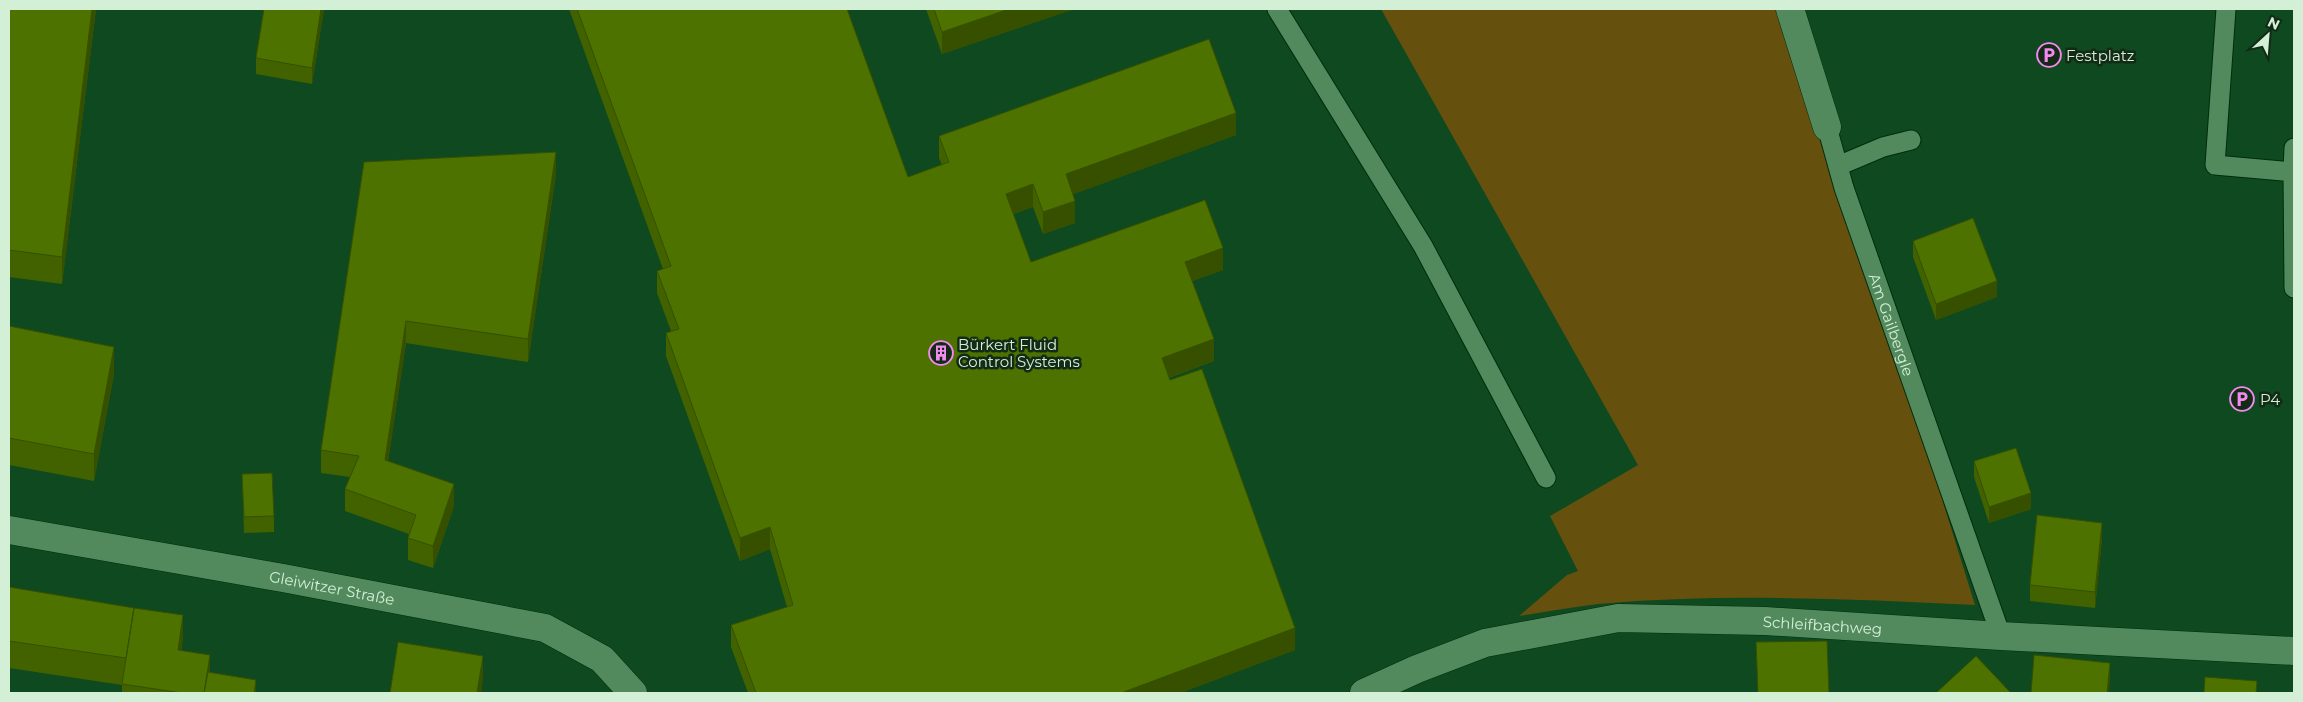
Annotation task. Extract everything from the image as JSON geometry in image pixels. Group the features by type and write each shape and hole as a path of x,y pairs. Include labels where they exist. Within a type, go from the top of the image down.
{"street":[{"name":"Am Gailbergle","path":"1790,9 1826,128"},
{"name":"Gleiwitzer Straße","path":"9,530 283,578 546,628 602,659 633,693"},
{"name":"Schleifbachweg","path":"1364,693 1416,669 1485,643 1618,618 1765,621 2001,636 2294,651"}],"lane":[{"path":"1277,9 1423,246 1546,478"},
{"path":"2226,9 2215,165 2293,172"},
{"name":"Am Gailbergle","path":"1826,128 2001,636"},
{"path":"1838,166 1883,147 1911,140"},
{"path":"2294,148 2294,288"}],"shaded area":[{"path":"1381,9 1779,9 1929,457 1975,605 1787,598 1692,599 1598,604 1519,616 1567,575 1578,571 1550,516 1638,465"}],"building":[{"path":"9,9 92,9 62,257 9,250"},
{"path":"264,9 321,9 312,68 256,58"},
{"name":"Bürkert Fluid Control Systems","path":"577,9 847,9 908,177 949,162 939,136 1209,39 1236,113 1066,174 1075,201 1043,212 1033,184 1006,194 1031,262 1205,200 1223,248 1185,262 1214,339 1162,358 1170,380 1202,369 1295,628 1121,693 756,693 731,625 793,605 770,527 740,538 666,333 679,329 657,271 671,266"},
{"path":"934,9 1009,9 942,32"},
{"path":"556,152 528,339 406,321 385,460 454,484 433,546 408,538 416,515 345,489 359,456 321,450 364,162"},
{"path":"1973,218 1997,281 1936,304 1913,241"},
{"path":"9,326 114,347 94,454 9,438"},
{"path":"2016,448 2031,493 1989,507 1974,461"},
{"path":"272,473 274,516 244,517 242,474"},
{"path":"2037,515 2102,523 2095,592 2030,585"},
{"path":"9,587 134,608 126,658 9,641"},
{"path":"134,608 183,615 178,650 210,655 204,693 182,693 122,684"},
{"path":"1827,641 1829,693 1758,693 1756,642"},
{"path":"398,642 483,656 477,693 390,693"},
{"path":"2034,655 2110,663 2107,693 2031,693"},
{"path":"1976,656 2011,693 1936,693"},
{"path":"208,672 256,680 254,693 204,693"},
{"path":"2205,677 2257,681 2256,693 2204,693"}],"place":[{"name":"Festplatz","path":"2049,55"},
{"name":"Bürkert Fluid Control Systems","path":"941,353"},
{"name":"P4","path":"2242,399"}]}
